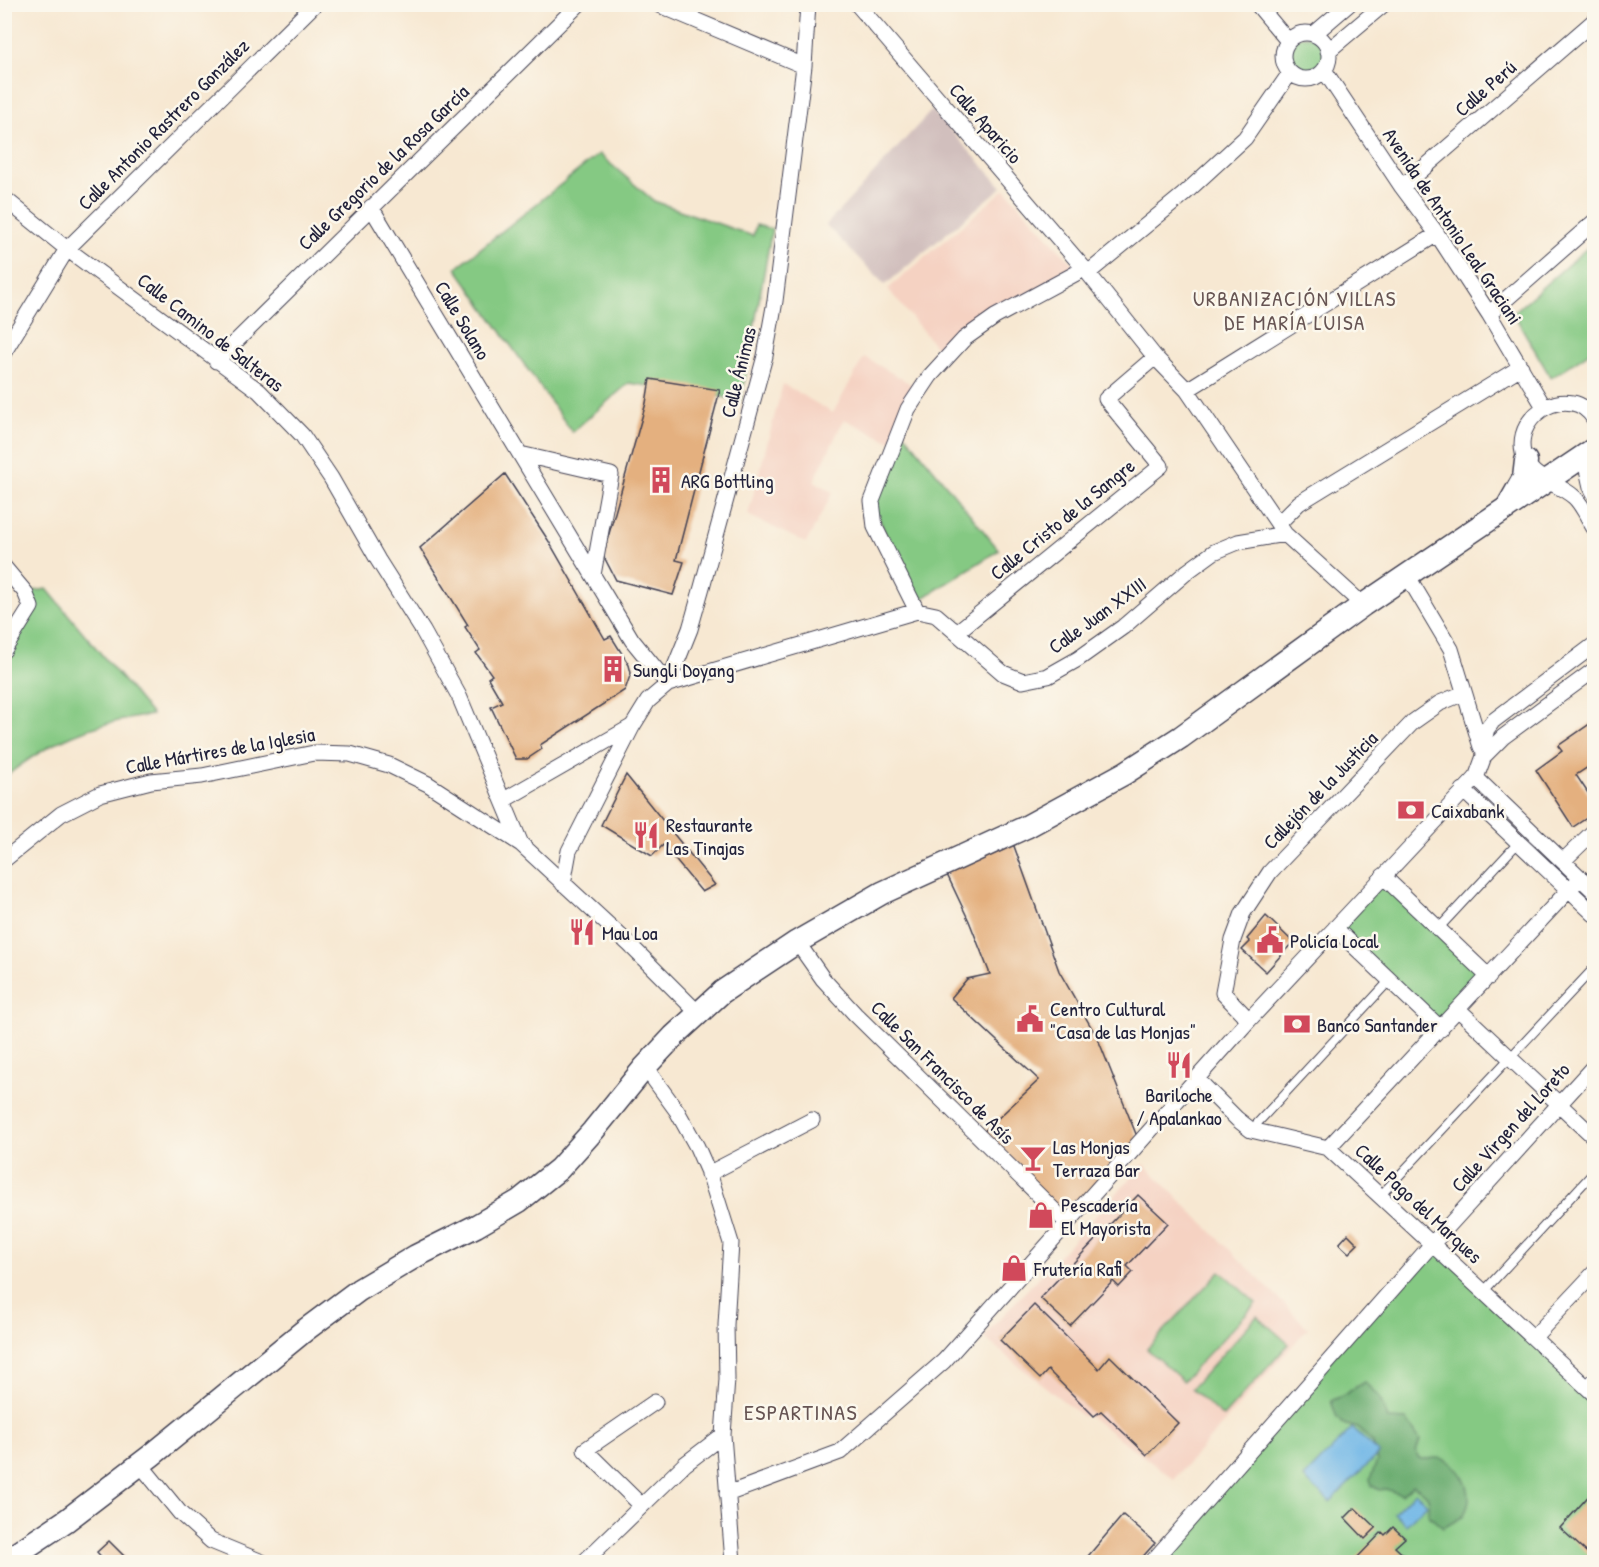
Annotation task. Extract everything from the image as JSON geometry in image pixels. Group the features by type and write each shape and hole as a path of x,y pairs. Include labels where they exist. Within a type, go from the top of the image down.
{"main road":[{"path":"4,1562 67,1520 140,1464 303,1331 359,1290 416,1256 519,1201 559,1169 645,1067 722,992 797,942 882,893 1026,827 1125,773 1181,736 1363,605 1548,482 1589,452"},
{"path":"1506,510 1524,478 1526,461"}],"street":[{"name":"Calle Antonio Rastrero González","path":"4,352 67,249 315,4"},
{"name":"Calle Gregorio de la Rosa García","path":"216,361 579,4"},
{"path":"657,4 804,66"},
{"name":"Calle Ánimas","path":"563,884 569,851 632,727 648,701 668,684 690,629 765,356 775,301 804,66 808,4"},
{"name":"Calle Aparicio","path":"857,4 1086,271 1155,357 1187,390 1281,529"},
{"path":"1257,4 1288,41"},
{"path":"1314,34 1349,4"},
{"path":"1328,51 1384,4"},
{"name":"Calle Perú","path":"1402,187 1594,21"},
{"path":"1299,34 1314,34 1322,40 1329,57 1324,70 1314,77 1300,78 1290,73 1283,59 1283,50 1288,41 1299,34"},
{"name":"Avenida de Antonio Leal Graciani","path":"1324,70 1402,187 1437,234 1489,314 1544,407"},
{"path":"668,684 917,610 875,526 872,501 908,409 930,376 964,339 996,316 1086,271 1183,195 1245,138 1290,73"},
{"name":"Calle Camino de Salteras","path":"4,198 67,249 259,391 302,435 331,478 378,560 423,631 459,696 521,844"},
{"name":"Calle Solano","path":"371,207 632,640 668,684"},
{"path":"1489,314 1594,222"},
{"path":"1187,390 1437,234"},
{"name":"Calle Cristo de la Sangre","path":"957,632 1161,466 1106,399 1155,357"},
{"path":"1363,605 1281,529 1299,503 1521,367"},
{"path":"1579,405 1594,400"},
{"path":"1594,419 1590,411 1579,405 1567,402 1555,403 1544,407 1533,416 1522,439 1526,461 1536,475 1575,497 1594,528"},
{"path":"1589,452 1591,488 1594,493"},
{"path":"520,454 612,475 593,575"},
{"name":"Calle Juan XXIII","path":"917,610 936,615 1003,673 1023,681 1048,676 1078,659 1123,627 1188,571 1214,552 1281,529"},
{"path":"4,567 25,592 31,607 4,651"},
{"path":"1407,575 1451,650 1484,756"},
{"path":"727,1494 840,1452 944,1361 1249,1020 1462,790 1476,778 1484,756 1483,743 1487,729 1493,721 1594,645"},
{"path":"1484,756 1503,737 1594,670"},
{"name":"Callejón de la Justicia","path":"1249,1020 1223,993 1233,940 1243,913 1270,872 1413,722 1440,703 1464,693"},
{"name":"Calle Ánimas","path":"504,800 632,727"},
{"name":"Calle Mártires de la Iglesia","path":"4,860 61,814 100,794 151,781 202,776 314,753 350,754 389,765 428,784 521,844 629,944 698,1013"},
{"path":"1476,778 1594,891"},
{"path":"1462,790 1594,914"},
{"path":"1563,861 1594,831"},
{"path":"1383,876 1489,977"},
{"path":"1328,1148 1580,878"},
{"path":"1335,928 1441,1029"},
{"name":"Calle San Francisco de Asís","path":"797,942 824,979 855,1014 1068,1224"},
{"path":"1459,1010 1594,1137"},
{"name":"Calle Virgen del Loreto","path":"1152,1563 1433,1243 1594,1066"},
{"path":"645,1067 677,1111 708,1174 731,1243 723,1435 733,1563"},
{"name":"Calle Pago del Marques","path":"1197,1080 1251,1130 1328,1148 1534,1337 1592,1385"},
{"path":"708,1174 812,1120"},
{"path":"1534,1337 1594,1273"},
{"path":"641,1505 585,1450 655,1402"},
{"path":"584,1563 685,1464 723,1435"},
{"path":"140,1464 180,1513 210,1541 262,1563"}],"lane":[{"path":"1438,928 1518,843"},
{"path":"1380,1196 1594,968"},
{"path":"1251,1130 1390,980"},
{"path":"1484,1291 1594,1172"}],"shaded area":[{"path":"932,110 1002,187 885,285 826,225"},
{"path":"1005,189 1076,268 962,333 940,352 888,289"},
{"path":"864,357 916,387 891,442 844,419 814,481 833,492 806,543 748,515 783,384 833,413"},
{"path":"1144,1164 1308,1328 1174,1479 1086,1414 1083,1417 983,1337"}],"green space":[{"path":"1306,36 1320,41 1325,55 1320,69 1306,74 1292,69 1287,55 1292,41"},
{"path":"599,154 654,201 753,236 756,225 772,229 741,400 629,383 572,432 456,268"},
{"path":"1594,242 1594,349 1551,378 1513,313"},
{"path":"901,429 999,550 914,604 872,501"},
{"path":"47,589 152,715 110,723 74,735 40,752 5,777 4,650 31,607 25,592"},
{"path":"1383,876 1489,977 1441,1029 1335,928"},
{"path":"1433,1243 1594,1394 1594,1562 1152,1562"},
{"path":"1220,1271 1256,1303 1183,1381 1147,1349"},
{"path":"1257,1316 1289,1344 1223,1417 1191,1389"},
{"path":"1364,1382 1379,1396 1388,1419 1407,1420 1420,1440 1416,1452 1418,1458 1443,1459 1459,1472 1466,1485 1469,1498 1464,1516 1443,1528 1428,1515 1428,1497 1413,1485 1402,1495 1386,1489 1379,1490 1372,1486 1370,1479 1377,1461 1373,1443 1358,1428 1343,1424 1337,1418 1331,1401"}],"water":[{"path":"1352,1428 1379,1453 1330,1502 1304,1478"},
{"path":"1415,1492 1427,1504 1406,1525 1394,1513"}],"building":[{"path":"650,379 720,390 676,560 684,562 673,595 616,580 603,555 646,403"},
{"path":"505,474 548,540 605,639 611,636 629,665 631,673 625,690 540,745 542,749 527,759 516,759 491,707 502,702 488,678 492,675 476,653 480,650 465,627 468,625 420,548"},
{"path":"1594,721 1594,763 1576,775 1594,802 1594,813 1573,827 1536,770 1562,751 1558,746"},
{"name":"Restaurante Las Tinajas","path":"626,775 715,885 702,892 663,845 652,856 601,825"},
{"name":"Centro Cultural \"Casa de las Monjas\"","path":"1010,835 1059,971 1098,1039 1140,1144 1068,1224 978,1137 1039,1080 951,998 967,979 990,974 969,921 943,866"},
{"name":"Policía Local","path":"1266,916 1293,942 1266,972 1242,950 1250,942 1247,939"},
{"path":"1138,1195 1168,1223 1127,1266 1133,1272 1119,1287 1113,1281 1070,1326 1040,1298"},
{"path":"1348,1234 1358,1244 1349,1253 1339,1244"},
{"path":"1034,1305 1099,1369 1110,1356 1178,1423 1147,1455 1101,1411 1094,1416 1048,1370 1040,1379 1000,1340"},
{"path":"1594,1490 1594,1559 1560,1528"},
{"path":"1355,1508 1376,1528 1365,1539 1345,1518"},
{"path":"1123,1515 1155,1543 1138,1562 1083,1562"},
{"path":"1393,1527 1405,1538 1395,1547 1408,1559 1405,1562 1353,1562 1382,1532 1385,1535"},
{"path":"109,1541 127,1559 123,1562 106,1562 97,1552"}],"place":[{"name":"ARG Bottling","path":"661,480"},
{"name":"Sungli Doyang","path":"613,669"},
{"name":"Caixabank","path":"1411,810"},
{"name":"Restaurante Las Tinajas","path":"646,835"},
{"name":"Mau Loa","path":"582,932"},
{"name":"Policía Local","path":"1270,940"},
{"name":"Centro Cultural \"Casa de las Monjas\"","path":"1030,1019"},
{"name":"Banco Santander","path":"1297,1024"},
{"name":"Bariloche / Apalankao","path":"1179,1065"},
{"name":"Las Monjas Terraza Bar","path":"1033,1158"},
{"name":"Pescadería El Mayorista","path":"1041,1215"},
{"name":"Frutería Rafi","path":"1014,1268"}],"district":[{"name":"URBANIZACIÓN VILLAS DE MARÍA LUISA","path":"1295,310"},
{"name":"ESPARTINAS","path":"801,1412"}]}
